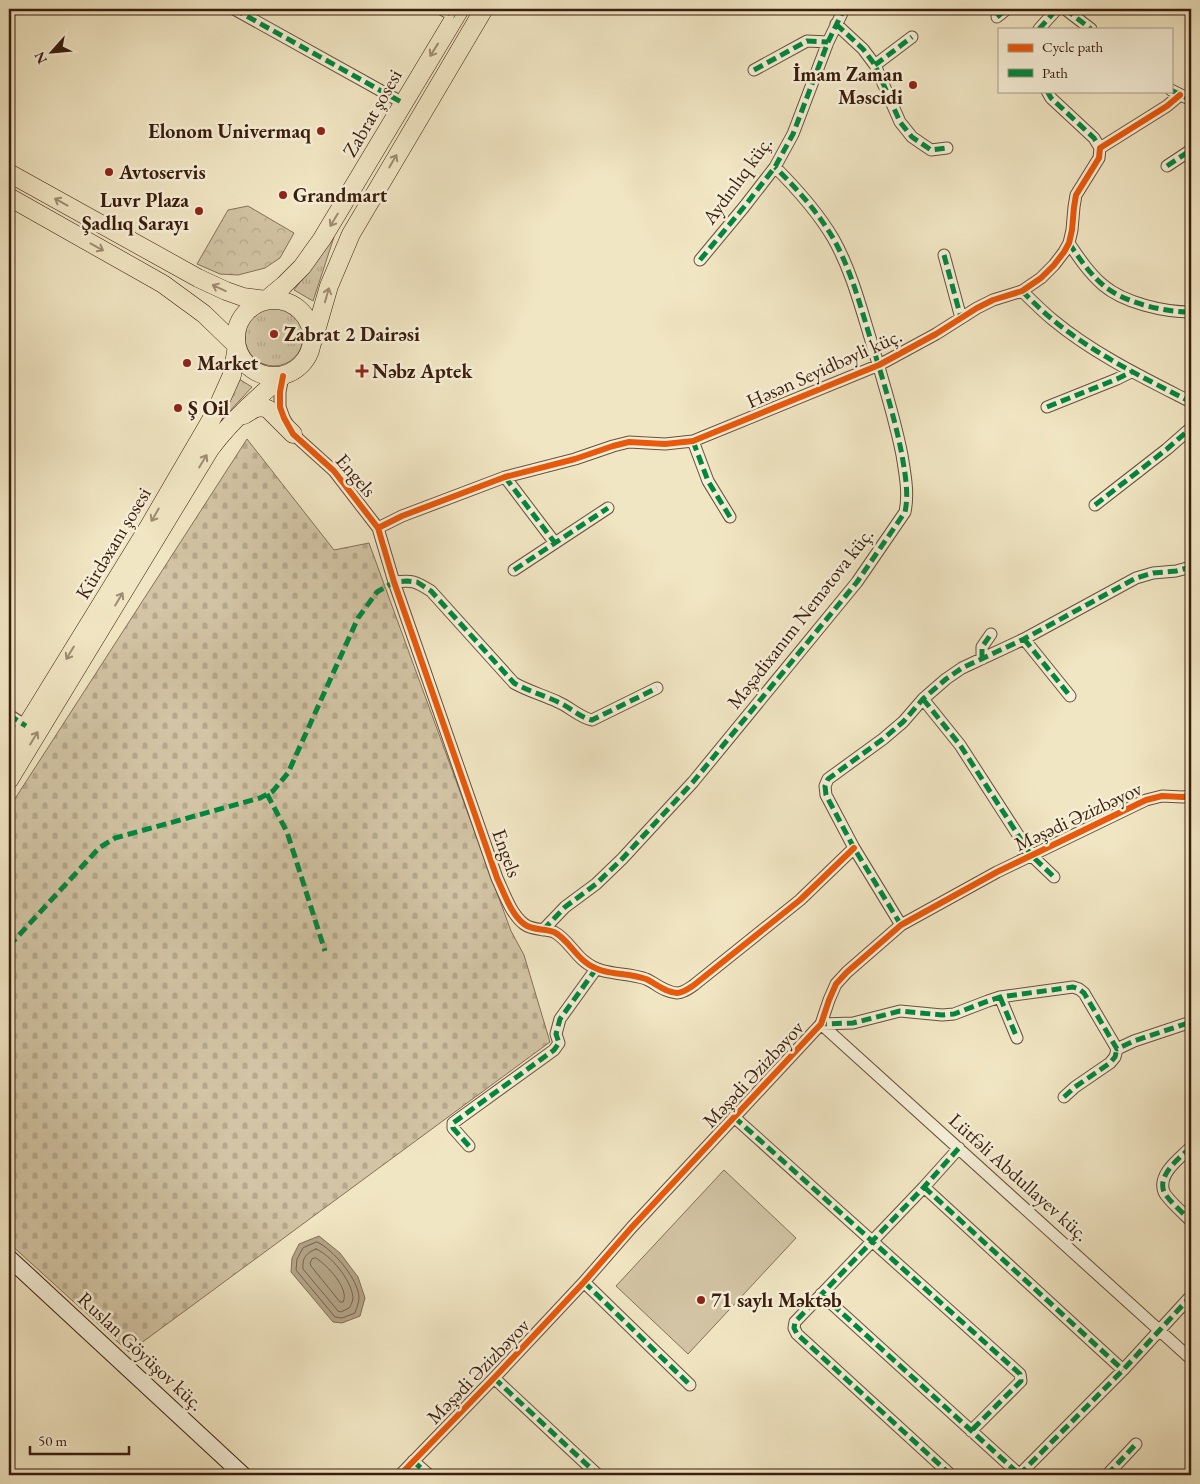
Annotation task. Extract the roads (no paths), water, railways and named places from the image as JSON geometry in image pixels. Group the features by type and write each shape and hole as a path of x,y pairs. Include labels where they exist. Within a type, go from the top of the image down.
{"main road":[{"path":"9,780 210,449 232,421 261,394 283,376 304,364 310,353 329,286 351,234 484,9"},
{"name":"Zabrat şosesi","path":"266,300 302,267 322,239 403,103 452,11"},
{"path":"9,173 198,278 226,291 243,297 266,300 278,299 290,302 308,318 312,329 313,341"},
{"path":"9,197 163,284 204,314 237,346"},
{"path":"266,300 255,304 245,312 237,328 237,346 241,358 249,367 259,373 283,376"},
{"name":"Kürdəxanı şosesi","path":"9,754 148,528 215,413 232,375 237,346"},
{"path":"232,421 256,408 262,407 268,409 293,434"}],"street":[{"path":"234,9 403,103"},
{"name":"Aydınlıq küç.","path":"700,260 775,167 793,134 828,42 844,9"},
{"path":"997,18 1007,9"},
{"path":"1040,28 1057,9"},
{"path":"1066,9 1090,28"},
{"path":"836,24 863,49 876,65 900,122 912,137 930,150 947,148"},
{"path":"876,65 912,37"},
{"path":"754,70 806,41 828,42"},
{"path":"1048,92 1051,98 1094,138 1100,148 1167,106 1176,92 1191,100"},
{"name":"Həsən Seyidbəyli küç.","path":"378,528 402,516 505,477 575,459 613,446 629,442 665,444 693,441 879,365 993,300 1022,291 1041,278 1054,265 1069,243 1076,195 1099,158 1100,148"},
{"path":"1166,166 1191,150"},
{"name":"Məşədixanım Nemətova küç.","path":"543,930 565,908 596,884 622,859 693,782 857,582 905,512 908,498 898,434 853,280 832,237 816,212 804,196 775,167"},
{"path":"1069,243 1089,271 1104,286 1118,294 1139,303 1179,312 1191,312"},
{"path":"944,255 961,318"},
{"path":"1022,291 1052,320 1080,340 1131,372 1191,402"},
{"path":"1047,407 1131,372"},
{"path":"283,376 280,407 293,434"},
{"path":"1095,505 1191,428"},
{"name":"Engels","path":"293,434 334,471 378,528 394,582 497,878 516,914 524,924 534,929 553,932 562,938 584,961 596,969 608,973 645,979 667,992 679,993 685,991 800,900 854,848"},
{"path":"693,441 708,481 730,517"},
{"path":"505,477 556,543"},
{"path":"514,570 608,508"},
{"path":"901,925 854,848 826,795 825,786 828,779 883,739 903,722 923,699 962,668 1024,640 1136,578 1153,573 1176,571 1191,567"},
{"path":"394,582 417,582 431,591 514,683 524,689 560,702 586,719 592,720 658,688"},
{"path":"982,659 982,647 991,634"},
{"path":"1024,640 1070,696"},
{"path":"923,699 960,745 1031,856 1054,877"},
{"path":"9,715 26,726"},
{"name":"Məşədi Əzizbəyov","path":"400,1475 584,1282 632,1227 821,1024 836,984 901,925 997,872 1146,800 1162,796 1183,797 1191,795"},
{"path":"469,1146 453,1128 453,1123 554,1050 559,1044 556,1034 560,1019 596,969"},
{"path":"821,1024 853,1023 900,1011 942,1015 954,1014 1000,997 1073,987 1084,993 1117,1049 1115,1058 1110,1063 1075,1087 1064,1097"},
{"path":"1000,997 1017,1038"},
{"path":"1117,1049 1134,1041 1191,1022"},
{"name":"Lütfəli Abdullayev küç.","path":"821,1024 1191,1359"},
{"path":"734,1117 1020,1374 1021,1380 971,1431"},
{"path":"1191,1147 1168,1170 1162,1182 1164,1193 1191,1221"},
{"path":"952,1475 797,1334 794,1328 795,1322 959,1148"},
{"path":"924,1187 1123,1370"},
{"name":"Ruslan Göyüşov küç.","path":"9,1258 243,1475"},
{"path":"584,1282 690,1385"},
{"path":"821,1294 1019,1475 1123,1370 1191,1296"},
{"path":"494,1378 598,1475"},
{"path":"1107,1475 1136,1444"},
{"path":"414,1461 429,1475"}],"water":[{"path":"319,1236 340,1253 358,1277 365,1298 360,1316 342,1323 333,1322 291,1272 292,1258 299,1244"}],"place":[{"name":"İmam Zaman Məscidi","path":"913,85"},
{"name":"Elonom Univermaq","path":"321,131"},
{"name":"Avtoservis","path":"109,172"},
{"name":"Grandmart","path":"283,195"},
{"name":"Luvr Plaza Şadlıq Sarayı","path":"199,211"},
{"name":"Zabrat 2 Dairəsi","path":"274,334"},
{"name":"Market","path":"187,363"},
{"name":"Nəbz Aptek","path":"362,371"},
{"name":"Ş Oil","path":"178,408"},
{"name":"71 saylı Məktəb","path":"701,1300"}]}
